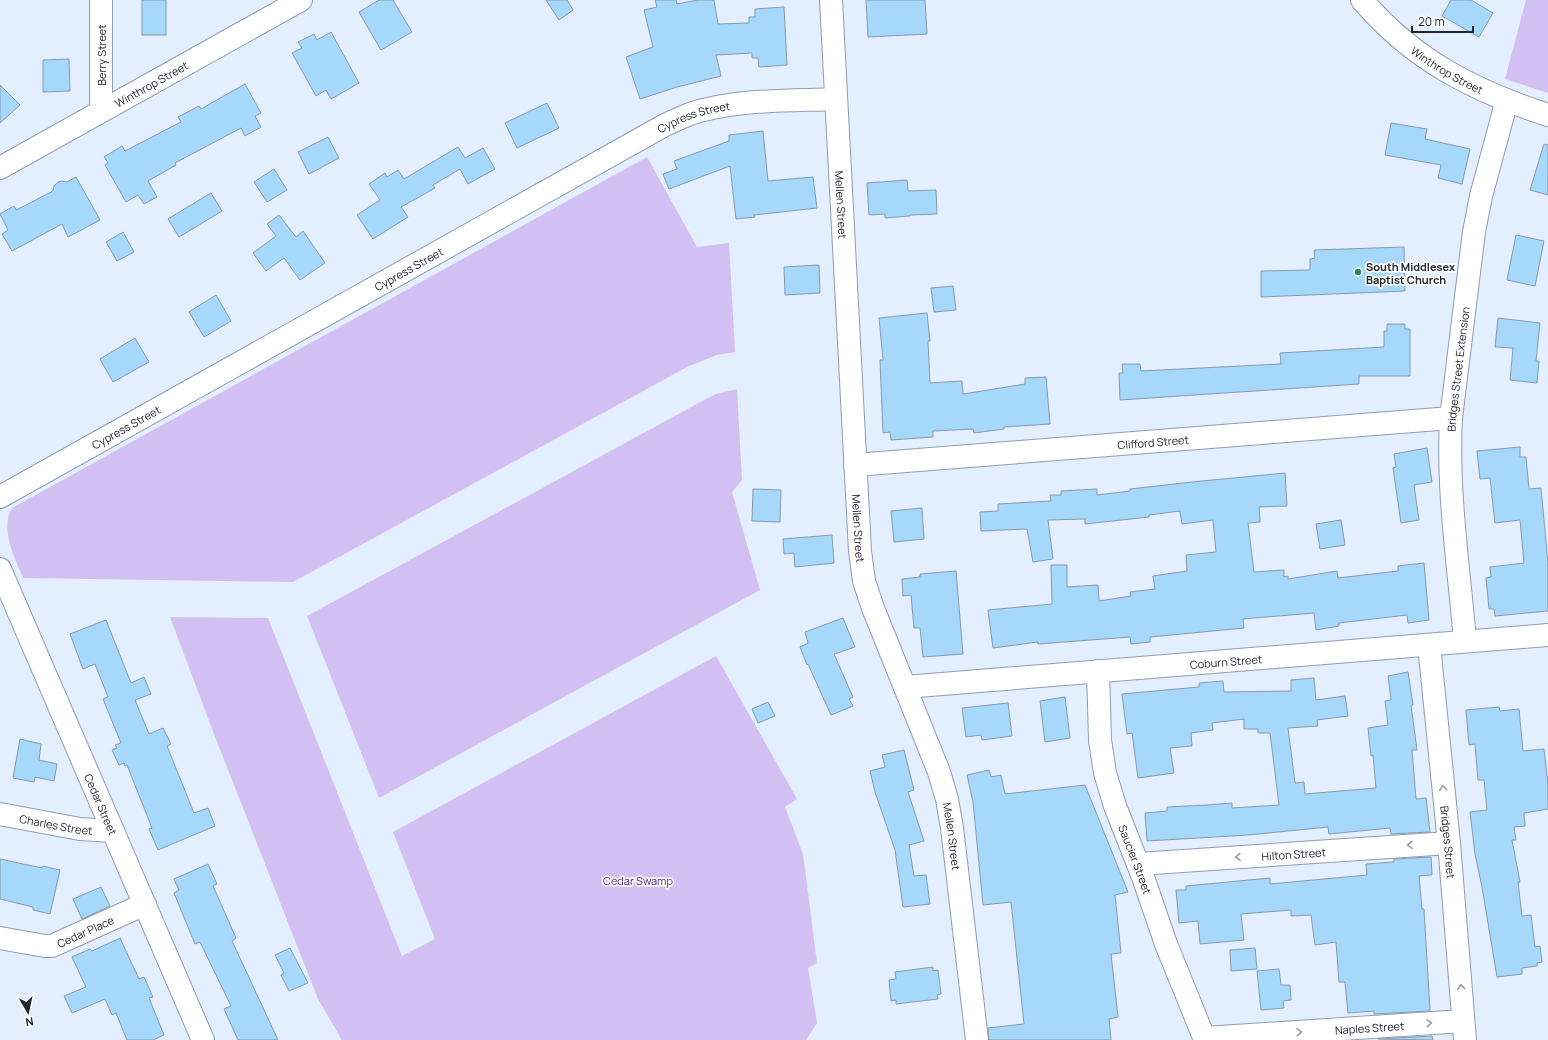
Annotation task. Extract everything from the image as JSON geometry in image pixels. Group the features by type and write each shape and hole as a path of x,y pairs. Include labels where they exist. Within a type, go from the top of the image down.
{"street":[{"name":"Berry Street","path":"101,0 101,111"},
{"name":"Winthrop Street","path":"0,168 301,0"},
{"name":"Mellen Street","path":"831,0 860,551 864,581 873,608 939,772 947,799 952,828 977,1040"},
{"name":"Winthrop Street","path":"1362,0 1411,48 1437,66 1460,80 1507,100 1548,115"},
{"name":"Cypress Street","path":"0,497 665,125 691,114 740,104 836,99"},
{"name":"Bridges Street Extension","path":"1465,642 1449,448 1451,418 1474,232 1481,196 1507,100"},
{"name":"Clifford Street","path":"856,465 1451,418"},
{"name":"Cedar Street","path":"0,569 203,1040"},
{"name":"Coburn Street","path":"905,687 1548,635"},
{"name":"Bridges Street","path":"1428,645 1449,843 1464,1030"},
{"name":"Saucier Street","path":"1098,671 1100,740 1105,773 1115,806 1138,864 1166,944 1205,1039"},
{"name":"Charles Street","path":"0,814 80,830 113,831"},
{"name":"Hilton Street","path":"1138,864 1449,843"},
{"name":"Cedar Place","path":"0,938 52,946 145,904"},
{"name":"Naples Street","path":"1205,1039 1464,1030"}],"green space":[{"path":"1526,0 1548,0 1548,93 1505,79"},
{"path":"647,157 697,247 729,243 735,352 717,355 689,366 293,582 23,578 12,552 8,533 7,524 12,508"},
{"path":"737,389 742,480 732,492 760,590 379,798 307,616 706,399 716,394"},
{"name":"Cedar Swamp","path":"170,617 268,618 402,956 435,939 393,832 716,656 797,799 785,807 803,854 817,963 808,968 817,1023 806,1040 342,1040 318,999 214,734"}],"building":[{"path":"142,0 166,0 166,35 142,35"},
{"path":"379,0 393,0 412,32 381,50 359,12"},
{"path":"546,0 567,0 573,10 559,20"},
{"path":"655,0 676,0 677,4 698,0 714,0 718,24 749,23 749,17 755,17 755,9 784,7 787,65 759,67 758,58 752,58 752,53 716,55 721,76 677,87 640,99 626,57 653,47 644,10 657,7"},
{"path":"866,0 925,0 927,34 868,37"},
{"path":"1451,0 1471,0 1493,13 1479,37 1442,16"},
{"path":"331,32 359,83 331,99 326,90 316,96 292,53 302,48 298,42 314,34 317,40"},
{"path":"69,59 70,91 43,92 43,60"},
{"path":"245,84 261,113 255,116 261,127 245,136 241,128 175,163 176,165 148,181 157,197 144,204 138,195 126,202 105,165 108,163 104,157 122,146 125,151 181,122 178,117 199,106 201,109"},
{"path":"0,85 20,105 0,123"},
{"path":"547,103 559,128 517,148 505,123"},
{"path":"1391,123 1427,129 1425,139 1470,149 1462,184 1438,178 1441,165 1385,155"},
{"path":"763,131 768,181 813,177 817,208 754,215 755,217 736,219 730,166 669,189 663,174 677,169 674,161 729,141 729,135"},
{"path":"328,137 339,158 309,174 298,152"},
{"path":"1544,144 1548,145 1548,195 1530,190"},
{"path":"458,147 465,158 483,148 495,169 468,184 460,169 433,185 435,188 401,207 408,217 373,239 357,215 380,200 369,184 385,173 387,177 398,170 404,179"},
{"path":"274,169 287,190 267,202 254,182"},
{"path":"76,177 100,220 68,237 62,224 12,251 2,234 8,230 0,214 14,206 16,210 53,191 54,186 58,182 67,182"},
{"path":"907,180 908,191 936,190 937,214 885,218 885,214 869,215 867,183"},
{"path":"211,193 222,211 179,237 168,219"},
{"path":"279,215 296,237 303,231 325,263 300,280 284,258 266,271 253,253 276,236 267,224"},
{"path":"123,232 134,252 117,261 106,242"},
{"path":"1516,235 1544,241 1535,286 1507,280"},
{"path":"1404,247 1405,291 1261,297 1261,271 1310,270 1310,259 1315,258 1314,250"},
{"path":"819,265 820,293 785,295 784,267"},
{"path":"953,286 956,310 934,312 931,288"},
{"path":"216,295 231,321 204,337 189,312"},
{"path":"927,313 930,341 928,341 930,383 962,381 963,394 1025,384 1025,378 1046,377 1050,424 1004,427 1004,429 974,433 973,429 933,431 933,437 891,440 890,432 883,433 880,360 883,360 879,318"},
{"path":"1498,318 1540,323 1536,361 1539,361 1537,383 1510,380 1513,348 1495,347"},
{"path":"1387,324 1405,324 1405,329 1410,329 1410,376 1359,376 1359,384 1120,400 1119,373 1123,373 1122,364 1140,364 1141,371 1281,364 1280,353 1384,347 1384,331 1387,331"},
{"path":"135,338 149,362 113,382 100,359"},
{"path":"1520,447 1520,457 1526,457 1529,489 1541,488 1548,563 1548,611 1495,616 1494,609 1489,609 1486,578 1491,577 1490,567 1524,563 1520,520 1495,523 1490,478 1480,479 1477,451"},
{"path":"1427,448 1432,482 1414,485 1419,520 1401,523 1393,468 1396,467 1394,454"},
{"path":"1285,473 1287,506 1259,507 1260,522 1248,523 1254,572 1284,570 1284,577 1288,576 1288,579 1337,571 1338,578 1398,571 1398,566 1424,563 1429,620 1408,623 1407,615 1339,623 1339,626 1316,630 1314,613 1243,619 1244,628 1150,637 1150,642 1131,644 1130,637 1038,644 1038,642 993,648 988,610 1052,604 1051,565 1067,565 1067,587 1098,585 1099,601 1131,596 1130,592 1155,589 1153,576 1187,571 1186,555 1216,552 1213,520 1182,524 1180,511 1149,515 1149,517 1085,524 1085,519 1048,520 1053,559 1033,562 1027,529 981,531 980,512 998,511 998,504 1051,501 1050,495 1061,495 1061,491 1097,489 1097,495 1130,491 1130,489"},
{"path":"753,489 781,490 780,522 752,521"},
{"path":"922,508 924,539 894,542 891,511"},
{"path":"1341,520 1345,545 1320,549 1316,524"},
{"path":"832,535 834,563 795,567 794,553 784,554 783,539"},
{"path":"956,571 963,654 923,657 920,628 914,628 911,595 903,596 902,579 920,577 920,574"},
{"path":"843,618 855,647 834,654 853,697 849,699 853,706 831,715 800,647 808,643 805,632"},
{"path":"106,620 131,683 144,677 151,694 135,700 149,734 163,728 171,744 167,746 194,813 208,808 215,826 158,850 149,829 152,828 127,765 125,766 124,763 119,765 112,750 117,748 115,745 121,743 103,699 108,697 95,664 83,669 70,634"},
{"path":"1408,672 1417,750 1412,750 1416,799 1426,798 1430,832 1391,834 1390,828 1329,834 1328,827 1248,835 1147,841 1145,813 1167,811 1167,807 1232,803 1232,808 1279,805 1270,733 1258,733 1258,729 1244,729 1244,719 1212,723 1213,730 1191,733 1192,746 1170,748 1174,773 1138,778 1132,733 1127,734 1122,694 1199,687 1199,683 1223,681 1224,692 1291,691 1291,680 1314,678 1316,700 1345,696 1348,716 1317,720 1318,726 1288,728 1295,783 1304,782 1305,794 1376,788 1373,755 1371,756 1368,728 1388,725 1385,701 1391,700 1388,676"},
{"path":"1065,697 1070,738 1045,742 1040,701"},
{"path":"768,702 775,716 758,723 752,709"},
{"path":"1008,703 1012,736 982,740 981,735 966,737 962,708"},
{"path":"1499,707 1500,711 1519,709 1523,751 1544,749 1548,784 1548,809 1524,813 1525,826 1514,827 1516,840 1512,840 1520,882 1518,882 1522,916 1531,915 1535,947 1540,946 1542,962 1537,963 1537,966 1522,968 1522,974 1497,977 1475,854 1470,812 1487,810 1484,780 1478,780 1475,744 1469,745 1466,710"},
{"path":"20,739 41,744 39,760 57,764 54,781 35,777 34,782 13,778"},
{"path":"904,750 914,790 908,792 924,841 909,845 914,876 926,875 930,904 903,907 895,850 875,792 870,771 885,767 882,755"},
{"path":"989,770 991,777 1001,775 1005,794 1085,785 1128,892 1115,895 1121,953 1111,954 1118,1017 1109,1019 1111,1040 989,1040 988,1028 1024,1024 1011,902 983,905 973,802 967,775"},
{"path":"1431,857 1432,875 1419,876 1422,909 1424,909 1430,1011 1374,1014 1374,1011 1348,1013 1345,982 1339,982 1336,942 1315,945 1311,915 1291,916 1291,910 1241,914 1244,940 1200,944 1198,921 1179,923 1176,890 1186,890 1186,886 1270,878 1270,884 1367,875 1366,864 1394,862 1394,859"},
{"path":"0,859 42,868 43,866 60,870 50,914 33,910 33,907 0,899"},
{"path":"208,864 217,884 213,886 236,938 232,941 278,1040 238,1040 224,1009 231,1006 200,942 195,944 174,893 179,890 174,879"},
{"path":"101,887 110,906 82,919 73,899"},
{"path":"120,938 139,979 144,977 153,997 149,998 164,1035 153,1040 127,1040 116,1013 112,1015 105,999 72,1013 64,996 86,987 72,957 90,949 92,951"},
{"path":"290,948 308,983 289,991 281,975 284,973 275,955"},
{"path":"1255,948 1257,969 1231,971 1230,950"},
{"path":"933,967 933,971 938,970 941,994 937,995 938,999 896,1004 896,1000 891,1001 889,980 896,979 895,972"},
{"path":"1279,969 1281,985 1290,985 1291,1000 1283,1001 1284,1008 1261,1010 1257,971"},
{"path":"1432,1036 1433,1040 1378,1039"}],"place":[{"name":"South Middlesex Baptist Church","path":"1358,272"}]}
